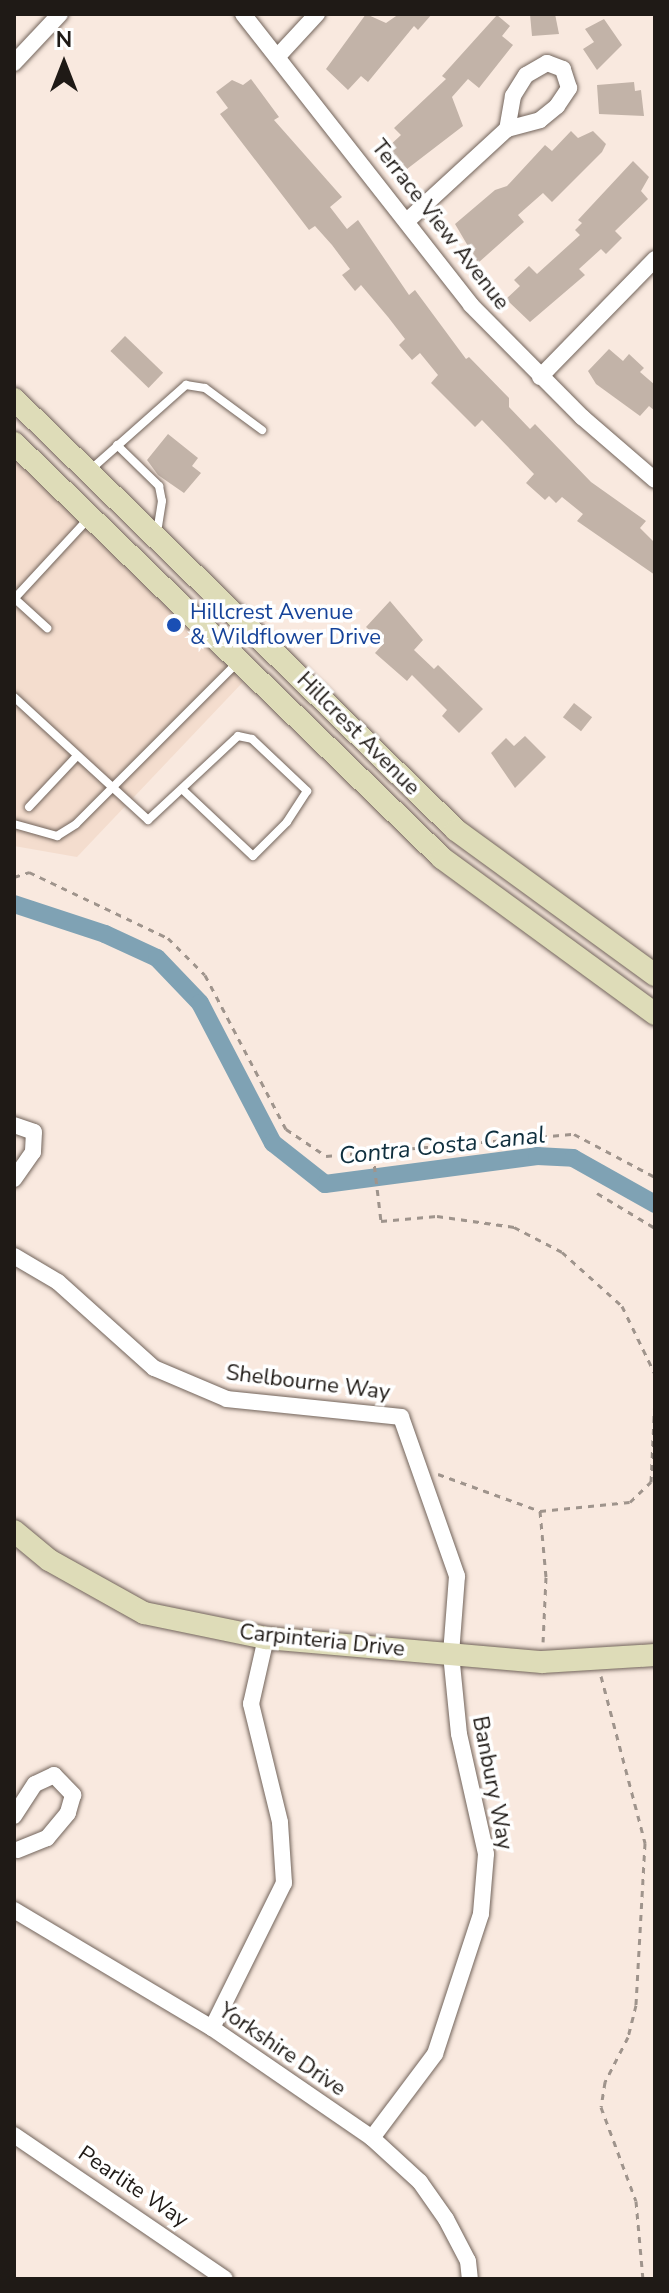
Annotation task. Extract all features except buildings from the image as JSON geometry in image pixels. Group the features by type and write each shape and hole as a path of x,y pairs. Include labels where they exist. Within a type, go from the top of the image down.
{"main road":[{"name":"Hillcrest Avenue","path":"14,399 478,849 655,975"},
{"name":"Hillcrest Avenue","path":"14,443 474,885 655,1014"},
{"path":"239,661 268,664 339,715"},
{"name":"Carpinteria Drive","path":"14,1531 49,1560 144,1613 266,1638 542,1662 655,1655"}],"street":[{"path":"14,63 60,14"},
{"name":"Terrace View Avenue","path":"243,14 279,55 471,305 540,377 655,480"},
{"path":"279,55 317,14"},
{"path":"407,221 507,129"},
{"path":"540,377 655,259"},
{"path":"14,1125 34,1132 33,1152 14,1179"},
{"name":"Shelbourne Way","path":"14,1256 58,1282 154,1368 227,1399 401,1417"},
{"name":"Banbury Way","path":"372,2138 435,2054 481,1914 486,1854 459,1734 451,1654 457,1576 401,1417"},
{"path":"212,2028 284,1883 280,1822 251,1704 266,1638"},
{"path":"14,1816 35,1784 54,1775 73,1795 68,1813 47,1838 15,1847"},
{"name":"Yorkshire Drive","path":"14,1910 212,2028 372,2138 420,2182 446,2219 468,2261 470,2279"},
{"name":"Pearlite Way","path":"14,2135 225,2279"}],"lane":[{"path":"89,472 179,389 193,384 262,430"},
{"path":"117,445 161,490 155,536"},
{"path":"47,628 14,598 90,517"},
{"path":"14,824 57,836 239,661"},
{"path":"14,697 109,788 148,820 238,736 252,739 307,791 287,822 253,856 183,790"},
{"path":"29,807 76,757"}],"path":[{"path":"14,877 29,872 168,938 205,975 286,1129 326,1156 574,1134 655,1177"},
{"path":"373,1152 381,1221 437,1216 514,1227 562,1252 622,1306 655,1374"},
{"path":"597,1193 655,1228"},
{"path":"420,1467 540,1511 630,1502 651,1482 655,1398"},
{"path":"540,1511 546,1577 542,1662"},
{"path":"601,1676 645,1843 636,2005 628,2037 605,2082 601,2107 636,2201 643,2279"}],"shaded area":[{"path":"14,456 243,682 77,857 14,846"}],"waterway":[{"name":"Contra Costa Canal","path":"14,904 105,934 157,958 200,1003 273,1143 325,1184 537,1156 573,1158 655,1204"}],"place":[{"name":"Hillcrest Avenue & Wildflower Drive","path":"174,625"}]}
